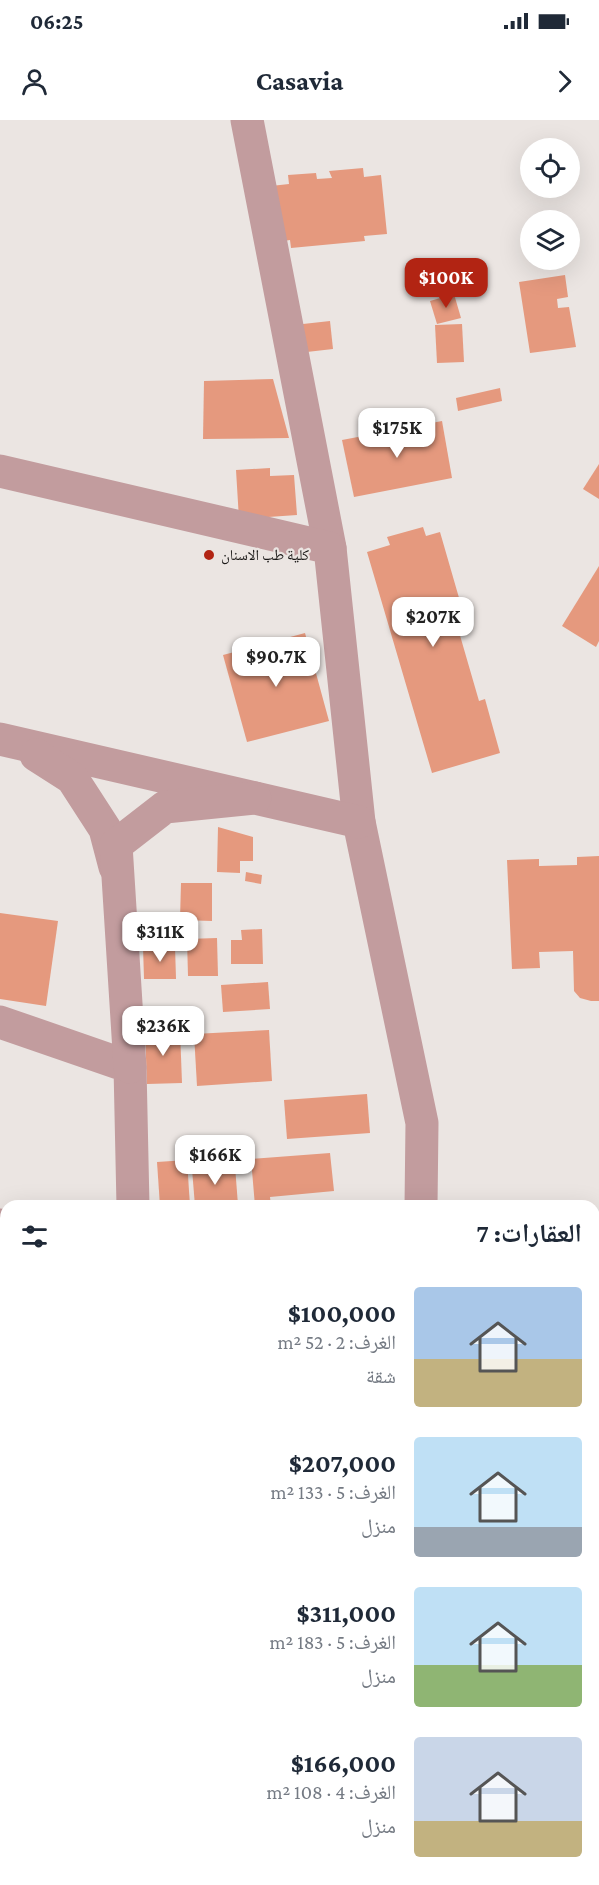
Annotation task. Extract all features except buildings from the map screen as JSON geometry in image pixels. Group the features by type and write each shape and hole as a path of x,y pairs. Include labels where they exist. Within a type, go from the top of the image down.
{"street":[{"path":"247,120 330,548 359,822 422,1123 421,1200"},
{"path":"0,471 330,548"},
{"path":"8,741 359,822"},
{"path":"8,741 72,778 105,829 118,876"},
{"path":"133,1200 130,1067 116,845 165,807 255,798"},
{"path":"0,1022 130,1067"}],"place":[{"name":"كلية طب الاسنان","path":"209,555"}]}
